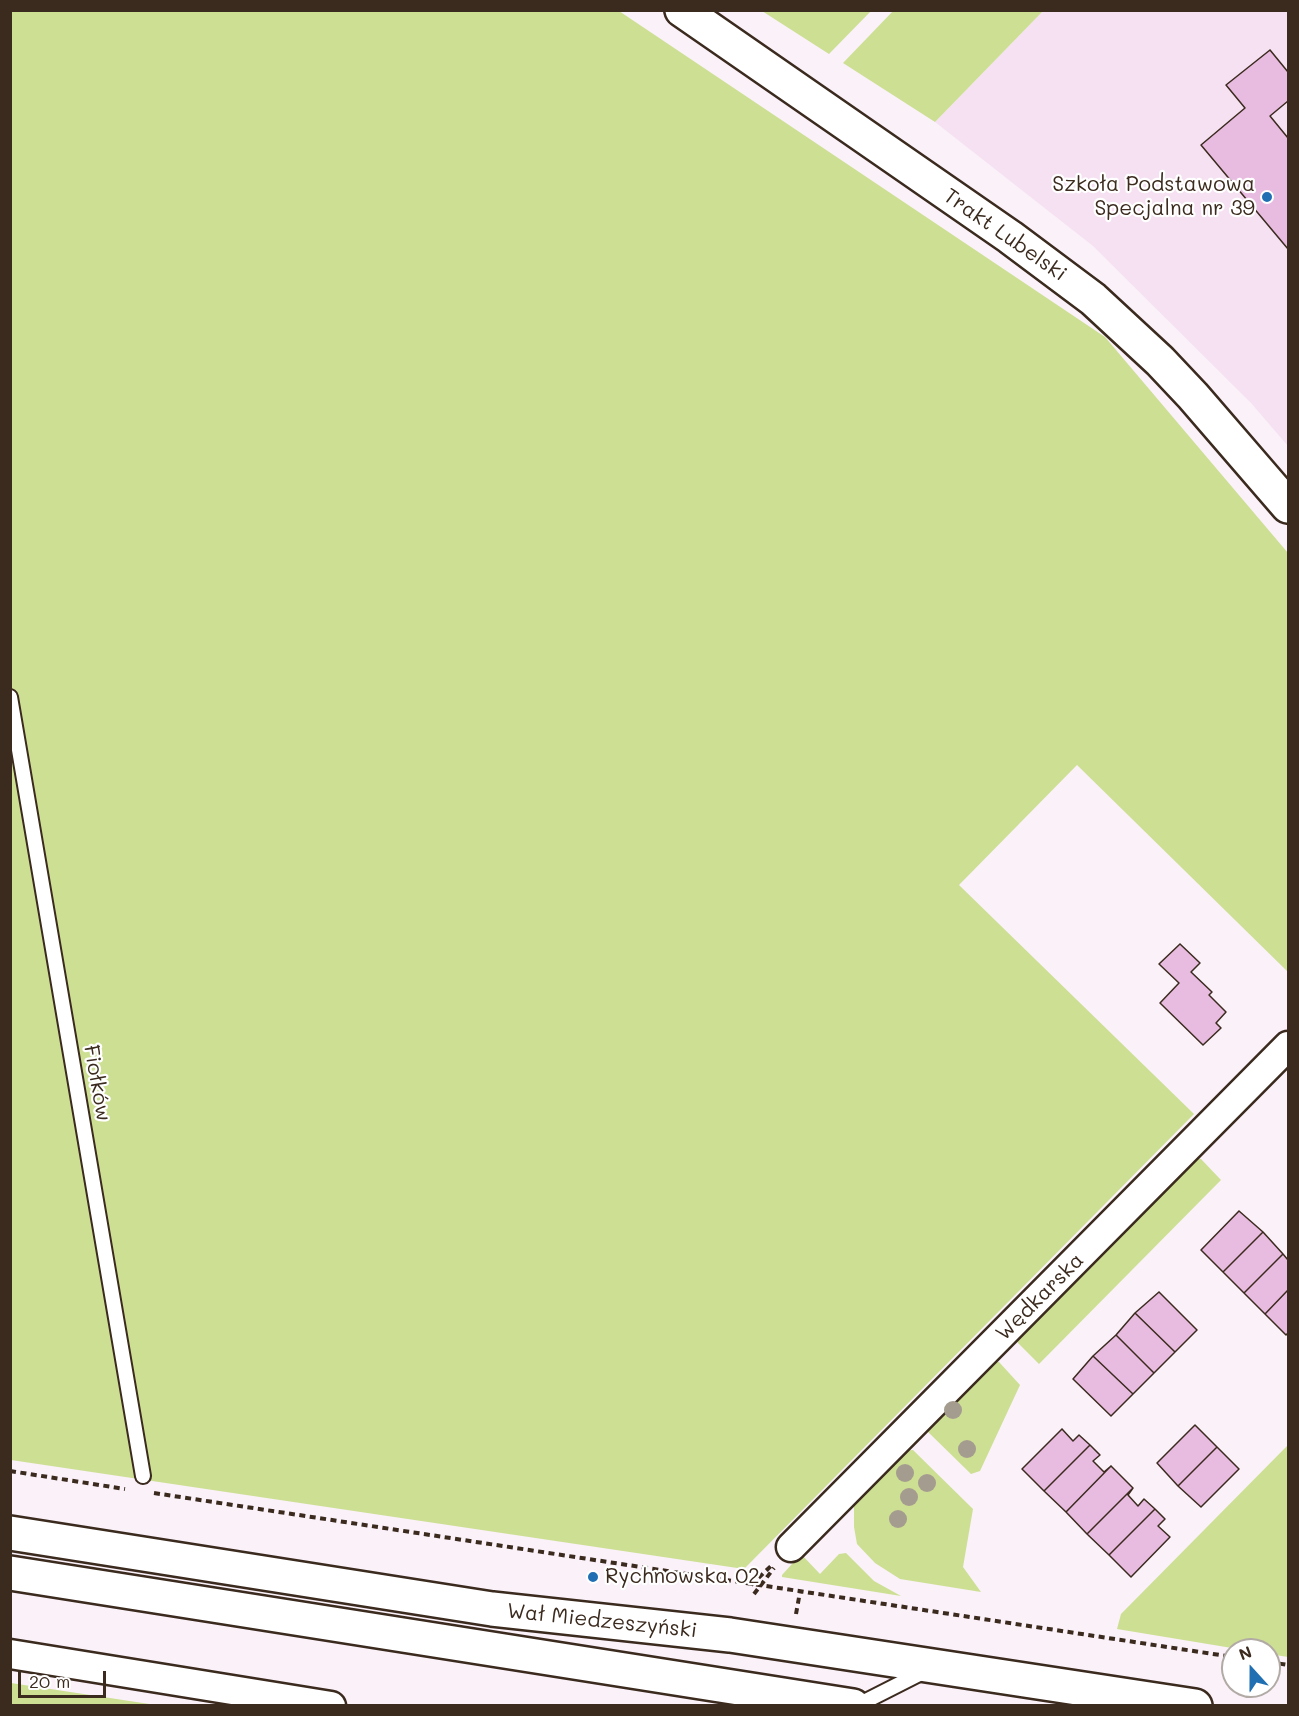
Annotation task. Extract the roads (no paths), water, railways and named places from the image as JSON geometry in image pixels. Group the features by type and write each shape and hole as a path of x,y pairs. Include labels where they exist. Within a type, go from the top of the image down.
{"main road":[{"name":"Trakt Lubelski","path":"682,10 1027,249 1093,299 1187,389 1288,506"},
{"name":"Wał Miedzeszyński","path":"10,1533 492,1609 730,1635 1195,1706"},
{"name":"Wał Miedzeszyński","path":"10,1573 855,1706"}],"street":[{"name":"Wędkarska","path":"791,1547 1288,1046"},
{"path":"10,1654 331,1706"}],"lane":[{"name":"Fiołków","path":"10,697 142,1476"},
{"path":"855,1706 935,1666"}],"place":[{"name":"Szkoła Podstawowa Specjalna nr 39","path":"1267,197"},
{"name":"Rychnowska 02","path":"593,1577"}]}
